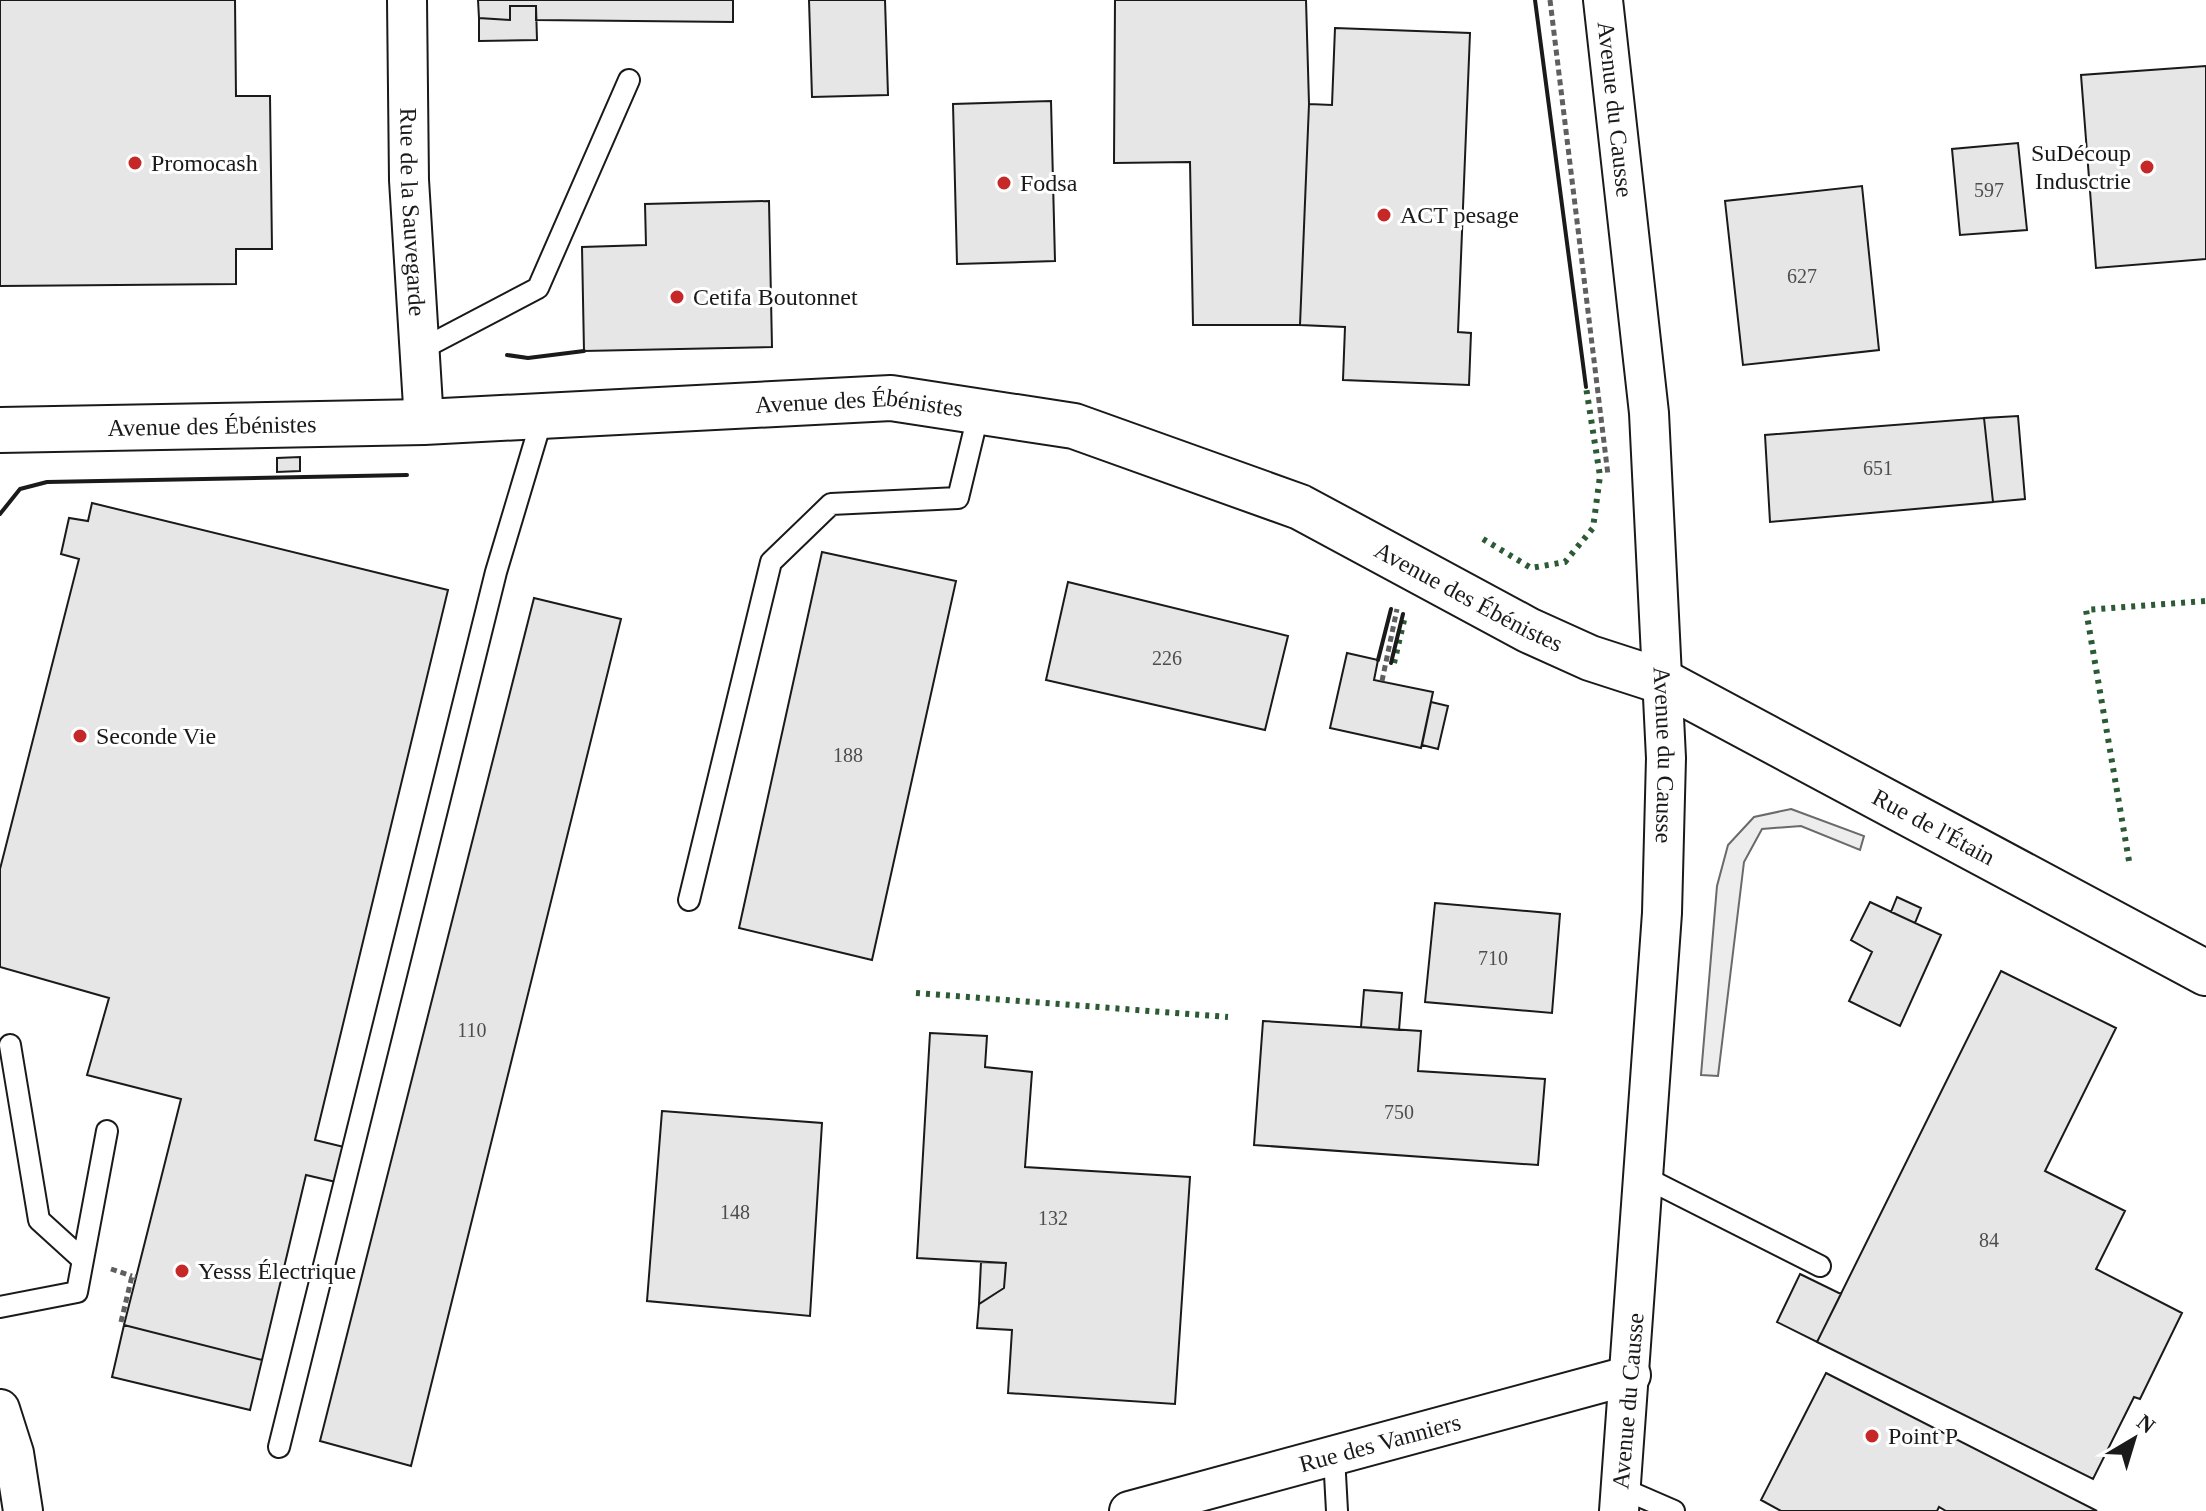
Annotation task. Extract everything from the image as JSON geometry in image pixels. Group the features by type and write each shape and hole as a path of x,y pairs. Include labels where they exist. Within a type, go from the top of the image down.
{"street":[{"name":"Rue de la Sauvegarde","path":"407,0 409,180 424,422"},
{"name":"Avenue du Causse","path":"1603,0 1649,413 1661,606 1661,681 1666,758 1662,913 1620,1500"},
{"name":"Avenue des Ébénistes","path":"0,430 424,422 891,398 979,411 1074,426 1300,507 1528,630 1590,658 1661,681"},
{"name":"Rue de l'Étain","path":"1661,681 2206,973"},
{"name":"Rue des Vanniers","path":"1129,1511 1631,1375"},
{"path":"0,1409 14,1453 23,1511"}],"lane":[{"path":"420,350 538,288 629,80"},
{"path":"689,900 771,562 831,504 958,498 979,411"},
{"path":"279,1447 496,572 543,415"},
{"path":"10,1045 39,1220 83,1260"},
{"path":"0,1307 77,1292 107,1131"},
{"path":"1644,1177 1820,1266"},
{"path":"1334,1456 1337,1511"},
{"path":"1620,1500 1674,1511"}],"path":[{"path":"1550,0 1610,483"},
{"path":"1382,681 1396,613"},
{"path":"121,1322 131,1276"}],"shaded area":[{"path":"1791,809 1864,836 1860,850 1801,826 1762,829 1744,862 1718,1076 1701,1075 1717,886 1728,845 1754,817"}],"building":[{"name":"Promocash","path":"0,0 235,0 236,96 270,96 272,249 236,249 236,284 0,286"},
{"path":"478,0 733,0 733,22 536,20 536,6 510,6 510,20 479,18"},
{"path":"809,0 885,0 888,95 812,97"},
{"path":"1115,0 1306,0 1309,104 1300,325 1193,325 1190,162 1114,163"},
{"path":"510,6 536,6 537,40 479,41 479,18 510,20"},
{"name":"ACT pesage","path":"1335,28 1470,33 1458,332 1471,333 1469,385 1343,380 1345,327 1300,325 1309,104 1332,105"},
{"name":"SuDécoup Indusctrie","path":"2206,66 2206,259 2096,268 2081,75"},
{"name":"Fodsa","path":"1051,101 1055,261 957,264 953,104"},
{"path":"2018,143 2027,230 1960,235 1952,149"},
{"path":"1862,186 1879,350 1743,365 1725,201"},
{"name":"Cetifa Boutonnet","path":"769,201 772,347 584,351 582,247 646,245 645,204"},
{"path":"2018,416 2025,499 1993,502 1984,418"},
{"path":"1984,418 1993,502 1770,522 1765,435"},
{"path":"300,457 300,471 277,472 277,458"},
{"path":"92,503 448,590 315,1140 344,1147 336,1182 306,1175 262,1360 124,1325 181,1099 87,1075 109,998 0,967 0,869 79,559 61,554 69,518 88,521"},
{"path":"822,552 956,581 872,960 739,928"},
{"path":"1068,582 1288,636 1265,730 1046,680"},
{"path":"534,598 621,619 411,1466 320,1441"},
{"path":"1347,653 1378,660 1374,680 1433,692 1421,748 1330,728"},
{"path":"1431,702 1448,706 1438,749 1422,745"},
{"path":"1897,897 1921,908 1915,923 1891,912"},
{"path":"1870,902 1941,935 1900,1026 1849,1001 1872,952 1851,940"},
{"path":"1435,903 1560,914 1552,1013 1425,1002"},
{"path":"2001,971 2116,1028 2045,1171 2125,1211 2096,1269 2182,1313 2140,1399 2134,1397 2093,1479 1817,1342"},
{"path":"1364,990 1402,993 1399,1030 1361,1027"},
{"path":"1263,1021 1421,1031 1418,1071 1545,1079 1538,1165 1254,1145"},
{"path":"930,1033 987,1036 985,1067 1032,1072 1025,1167 1190,1177 1175,1404 1008,1393 1012,1330 977,1328 979,1304 1004,1288 1006,1263 917,1258"},
{"path":"662,1111 822,1123 810,1316 647,1301"},
{"path":"981,1262 1006,1263 1004,1288 979,1304"},
{"path":"1800,1274 1841,1294 1817,1342 1777,1322"},
{"path":"124,1325 262,1360 250,1410 112,1377"},
{"name":"Point P","path":"1826,1373 2097,1511 1946,1511 1939,1507 1937,1511 1781,1511 1761,1500"}],"hedge":[{"path":"1483,539 1531,568 1565,562 1593,528 1600,476 1586,387"},
{"path":"2129,861 2086,610 2206,601"},
{"path":"1394,663 1405,616"},
{"path":"916,993 1228,1017"}],"wall":[{"path":"1535,0 1586,387"},
{"path":"507,355 528,358 584,351"},
{"path":"0,514 20,489 47,482 407,475"},
{"path":"1378,660 1391,609"},
{"path":"1391,663 1403,614"}],"place":[{"name":"Promocash","path":"135,163"},
{"name":"SuDécoup Indusctrie","path":"2147,167"},
{"name":"Fodsa","path":"1004,183"},
{"name":"ACT pesage","path":"1384,215"},
{"name":"Cetifa Boutonnet","path":"677,297"},
{"name":"Seconde Vie","path":"80,736"},
{"name":"Yesss Électrique","path":"182,1271"},
{"name":"Point P","path":"1872,1436"}]}
